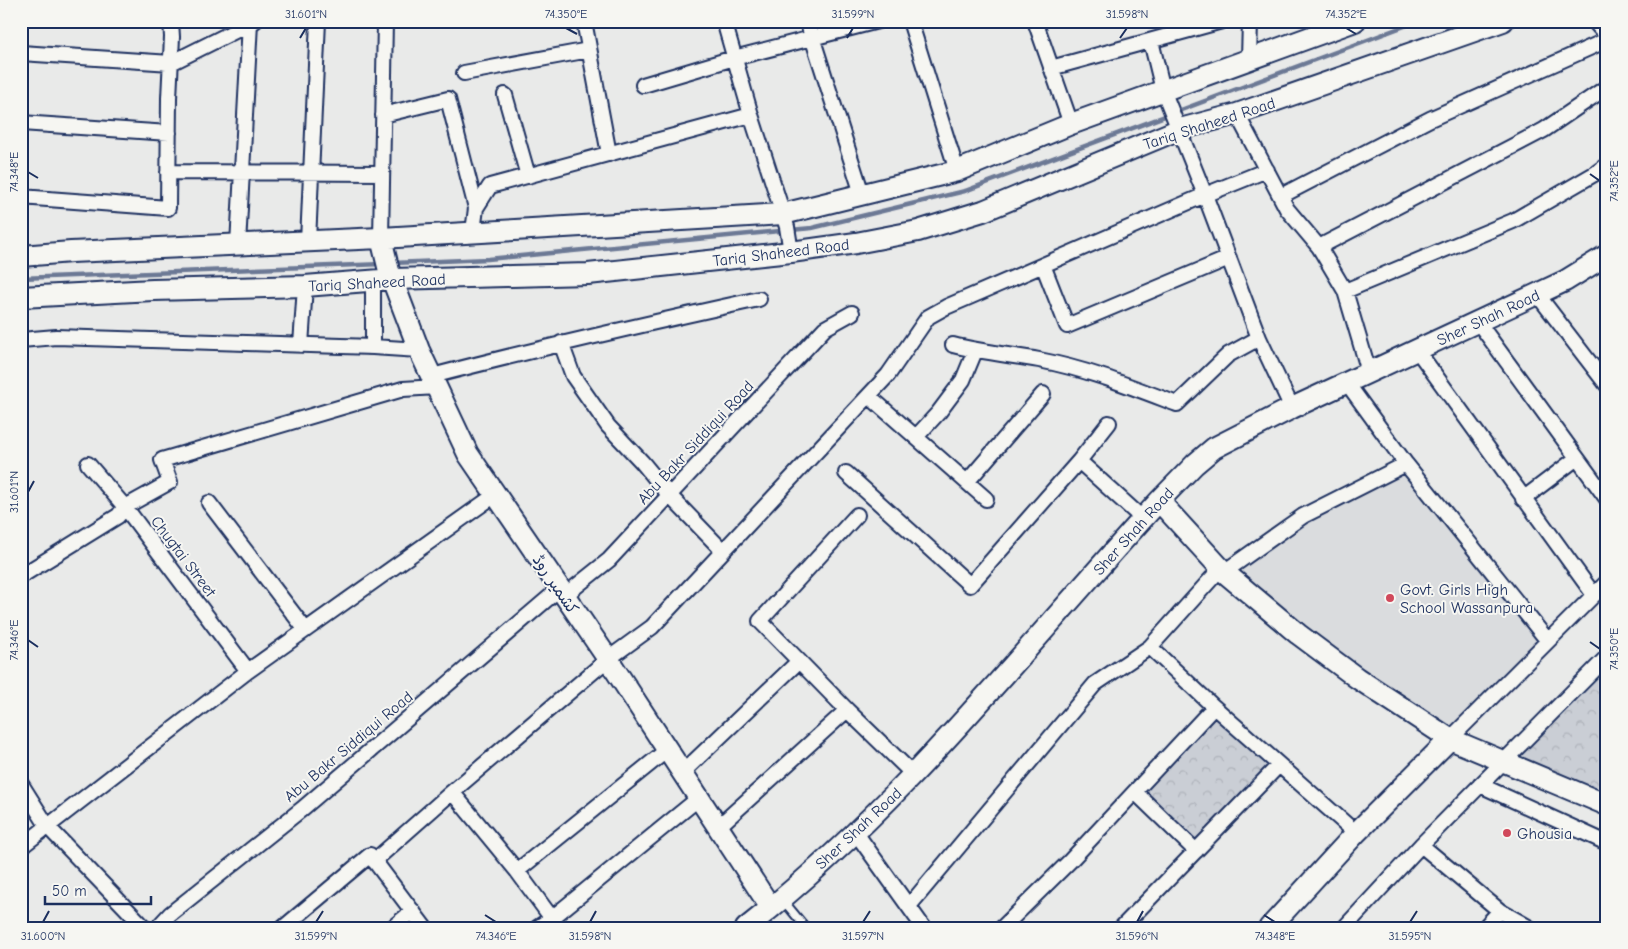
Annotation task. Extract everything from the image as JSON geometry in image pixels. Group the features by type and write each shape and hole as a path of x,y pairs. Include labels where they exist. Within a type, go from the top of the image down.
{"main road":[{"path":"21,256 473,232 785,221 862,194 878,192 957,172 1071,124 1165,93 1249,59 1355,21"},
{"name":"Tariq Shaheed Road","path":"21,296 305,286 385,277 588,274 790,247 856,243 918,231 974,214 1179,126 1237,114 1503,21"},
{"name":"کشمیر روڈ","path":"381,238 385,277 468,454 608,659 718,827 776,904"},
{"name":"Sher Shah Road","path":"746,928 856,833 914,775 1159,501 1195,464 1214,448 1292,408 1603,262"},
{"path":"1159,501 1223,570 1298,634 1357,678 1450,740 1607,805"},
{"path":"1269,928 1356,833 1450,740"}],"street":[{"path":"21,197 168,208 171,21"},
{"path":"308,241 318,21"},
{"path":"381,238 385,21"},
{"path":"584,21 609,154"},
{"path":"724,21 751,115 785,221 790,247"},
{"path":"807,21 862,194"},
{"path":"644,85 734,58 878,21"},
{"path":"910,21 957,172"},
{"path":"1035,21 1071,124"},
{"path":"1051,68 1222,21"},
{"path":"1249,59 1250,21"},
{"path":"1594,21 1607,36"},
{"path":"21,53 171,63 252,22"},
{"path":"238,245 252,22"},
{"path":"1281,196 1430,119 1607,40"},
{"path":"1151,41 1165,93 1259,338 1292,408"},
{"path":"464,73 589,50"},
{"path":"1319,247 1544,130 1607,87"},
{"path":"505,95 528,176"},
{"path":"383,115 448,99 476,208 473,232"},
{"path":"1237,114 1287,209 1319,247 1345,291 1369,372"},
{"path":"476,208 490,186 751,115"},
{"path":"21,123 169,133"},
{"path":"1345,291 1513,221 1607,166"},
{"path":"374,861 608,659 652,627 888,375 928,318 946,307 1267,170"},
{"path":"168,172 382,173"},
{"path":"1043,265 1067,326 1229,258"},
{"path":"373,347 385,277"},
{"path":"301,345 305,286"},
{"path":"1537,294 1607,385"},
{"path":"21,576 118,516 125,507 170,482 162,460 403,389 434,382 561,343 759,299"},
{"name":"Abu Bakr Siddiqui Road","path":"157,928 170,914 302,809 562,593 609,560 825,328 852,313"},
{"path":"1478,322 1607,498"},
{"path":"21,340 56,337 419,350"},
{"path":"953,345 976,351 1040,360 1104,376 1178,404 1228,355 1259,338"},
{"path":"561,343 573,376 608,426 642,462 670,496 723,551"},
{"path":"1417,350 1594,595"},
{"path":"916,437 964,380 976,351"},
{"path":"1347,383 1406,464 1548,641"},
{"path":"966,482 1042,394"},
{"path":"868,396 986,500"},
{"path":"846,474 970,585 1079,461 1109,423"},
{"path":"1523,499 1577,458"},
{"path":"1079,461 1143,519"},
{"name":"Chugtai Street","path":"88,464 125,507 248,671"},
{"path":"909,906 1095,684 1150,647 1223,570 1303,516 1406,464"},
{"path":"21,847 48,828 248,671 496,495"},
{"path":"209,503 305,629"},
{"path":"857,515 760,621 914,775"},
{"path":"1450,740 1607,582"},
{"path":"1150,647 1214,707 1356,833"},
{"path":"1344,928 1480,785 1607,658"},
{"path":"682,773 799,661"},
{"path":"1002,928 1070,861 1214,707"},
{"path":"718,827 847,710"},
{"path":"517,871 667,750"},
{"path":"1121,928 1279,765"},
{"path":"21,784 48,828 145,928"},
{"path":"1480,785 1585,835 1607,843"},
{"path":"452,792 517,871 555,923"},
{"path":"1135,792 1196,851"},
{"path":"536,928 555,923 699,798"},
{"path":"856,833 924,928"},
{"path":"1422,845 1500,911 1530,928"},
{"path":"283,928 370,855 425,928"},
{"path":"392,928 413,911"},
{"path":"1484,928 1500,911"}],"lane":[{"path":"776,904 806,928"}],"shaded area":[{"name":"Govt. Girls High School Wassanpura","path":"1406,464 1549,642 1456,738 1301,630 1229,566"}],"green space":[{"path":"1607,660 1607,797 1511,758"},
{"path":"1214,707 1279,765 1196,851 1135,792"}],"waterway":[{"path":"393,263 488,259 812,228 965,191 1418,21"},
{"path":"21,278 383,264"}],"place":[{"name":"Govt. Girls High School Wassanpura","path":"1390,598"},
{"name":"Ghousia","path":"1507,833"}]}
